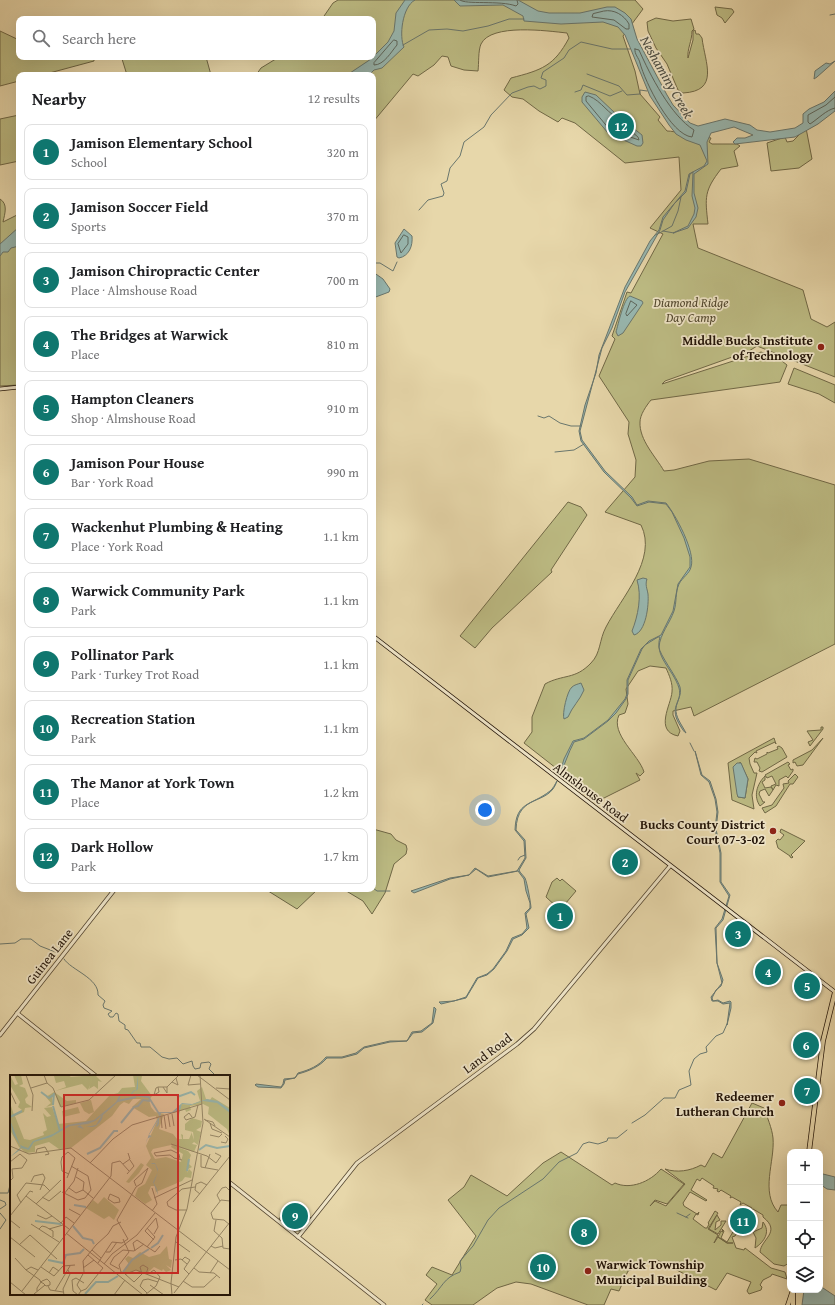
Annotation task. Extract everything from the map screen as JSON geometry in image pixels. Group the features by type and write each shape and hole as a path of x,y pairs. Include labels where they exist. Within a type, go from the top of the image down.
{"highway":[{"path":"809,1149 823,1041 835,992"},
{"path":"788,1305 792,1293"},
{"path":"793,1293 793,1305"}],"street":[{"path":"0,389 16,387"},
{"name":"Almshouse Road","path":"376,638 835,992"},
{"name":"Land Road","path":"298,1237 361,1160 517,1044 534,1029 670,866"},
{"name":"Guinea Lane","path":"0,1035 113,892"},
{"path":"17,1013 95,1075"},
{"path":"230,1183 384,1305"}],"green space":[{"name":"Diamond Ridge Day Camp","path":"338,0 635,0 643,9 623,36 635,71 640,94 660,117 658,120 667,131 697,138 711,138 709,142 712,144 737,144 740,146 734,151 738,166 721,169 711,183 706,201 708,224 693,224 698,248 803,290 811,319 827,327 835,322 835,377 757,346 749,351 665,381 662,384 761,352 778,358 787,365 780,382 651,400 640,419 640,429 645,442 664,471 709,461 749,459 835,485 835,644 694,716 691,707 673,711 673,715 680,731 678,736 671,733 667,729 665,723 672,689 666,668 650,666 638,671 626,689 628,704 625,713 619,715 617,722 618,730 644,772 640,776 636,773 640,780 598,801 524,743 532,732 532,717 545,684 580,672 591,663 597,655 606,627 636,578 645,551 645,538 641,525 605,512 635,477 636,460 628,434 629,422 599,376 615,339 612,336 627,292 631,293 663,234 650,228 681,190 679,157 625,163 575,123 562,118 558,122 539,111 523,99 512,97 504,90 511,78 539,69 552,61 558,55 569,38 567,33 521,30 496,33 487,37 481,44 478,71 464,70 451,66 448,57 442,56 434,65 418,76 413,74 376,118 376,72 258,72 261,68 274,60 376,60 376,16 324,16 333,3"},
{"path":"715,7 732,9 734,12 725,23 722,18 717,15"},
{"path":"656,18 673,21 691,19 694,29 692,31 688,58 693,40 693,31 695,30 696,34 699,34 702,38 708,74 702,87 695,91 683,93 678,90 667,64 656,48 648,31 647,22"},
{"path":"0,31 16,39 16,60 94,60 53,72 16,72 16,82 0,86"},
{"path":"122,60 207,60 210,72 126,72"},
{"path":"16,116 16,162 0,165 0,119"},
{"path":"806,128 812,159 799,168 771,171 767,143 785,137 787,142 793,141"},
{"path":"0,199 3,201 5,206 3,222 16,216 16,385 0,386"},
{"path":"794,368 835,385 835,403 819,394 788,384"},
{"path":"568,502 581,507 587,515 551,570 552,572 492,628 475,648 460,636"},
{"path":"821,727 823,727 823,729 810,746 808,742 813,740 807,731 821,730"},
{"path":"774,738 776,744 775,742 756,751 757,753 755,752 749,758 754,773 757,773 752,795 754,809 732,800 728,763","holes":["740,762 748,779 745,798 738,797"]},
{"path":"823,738 803,765 797,766 795,762 793,763 793,760 812,750"},
{"path":"779,746 782,748 787,757 762,772 759,771 760,768 757,762 754,762 755,758 757,759 767,754 767,752 768,753 778,749 777,747"},
{"path":"788,762 790,764 788,765 791,770 793,769 793,771 788,778 786,776 779,780 779,786 776,785 773,790 771,786 776,784 772,776 767,778 765,775"},
{"path":"795,774 798,777 793,784 790,784 776,806 765,813 762,808 772,805 784,788 783,784 789,783 788,781"},
{"path":"765,776 765,780 762,782 765,788 771,787 773,790 769,796 765,789 760,791 759,794 763,802 765,802 760,806 756,794 758,786"},
{"path":"781,829 805,841 791,855 793,857 792,858 778,848 776,841 778,839 780,840 784,835 780,832"},
{"path":"376,830 391,834 396,840 406,845 406,854 394,864 385,893 372,914 363,901 348,892 376,892"},
{"path":"621,848 639,864 628,876 611,860"},
{"path":"557,878 560,881 562,879 576,891 560,910 546,897 552,882"},
{"path":"270,892 315,892 297,909"},
{"path":"752,1103 764,1108 771,1126 773,1147 769,1186 770,1195 778,1212 781,1205 787,1205 787,1264 784,1266 774,1264 760,1252 761,1247 771,1231 771,1227 763,1215 753,1209 751,1211 752,1208 743,1203 740,1205 741,1202 732,1197 730,1198 731,1196 721,1190 719,1192 717,1191 718,1189 713,1188 714,1186 702,1178 700,1181 697,1179 691,1190 707,1200 706,1201 690,1192 683,1203 684,1206 697,1214 699,1212 693,1219 705,1228 707,1228 708,1223 715,1211 718,1213 708,1229 718,1235 714,1243 721,1231 723,1232 722,1229 724,1231 721,1238 727,1242 737,1225 741,1226 735,1236 732,1237 736,1248 744,1250 745,1248 771,1268 785,1272 787,1279 772,1274 763,1280 760,1285 762,1287 761,1290 749,1294 747,1291 751,1282 727,1273 716,1290 657,1260 628,1271 619,1291 611,1289 604,1305 588,1305 531,1284 516,1282 497,1288 473,1305 432,1305 425,1300 437,1284 426,1275 432,1267 452,1275 476,1236 448,1200 464,1187 471,1175 507,1196 543,1163 561,1152 612,1185 615,1183 627,1186 640,1184 651,1178 661,1169 684,1184 667,1204 655,1200 650,1206 655,1201 666,1206 685,1184 665,1169 679,1171 692,1169 701,1165 705,1167 713,1153 722,1158"},
{"path":"292,1202 311,1218 299,1231 294,1231 279,1219"},
{"path":"717,1215 720,1220 716,1222 715,1230 721,1225 721,1221 726,1221 718,1234 709,1229"},
{"path":"763,1222 766,1229 764,1240 755,1248 756,1238 753,1232 762,1228"}],"water":[{"path":"405,0 415,0 404,15 402,36 404,47 382,68 372,72 352,72 370,60 376,60 376,54 388,42 394,31 396,13"},
{"path":"454,0 518,0 538,11 549,13 580,13 607,7 615,7 631,19 637,39 673,105 690,123 698,126 725,119 750,125 757,130 770,132 795,128 803,123 803,114 809,109 824,102 835,91 835,111 818,124 795,137 735,144 733,142 737,138 745,138 753,135 734,127 711,133 707,142 708,164 694,174 694,193 698,208 696,217 688,228 673,233 688,226 694,214 695,208 692,196 693,172 690,174 686,192 674,204 685,191 689,174 704,166 707,161 700,145 686,140 676,134 669,125 650,96 625,35 618,27 603,22 561,24 524,21 523,16 503,5 460,6"},
{"path":"835,61 814,79 815,71 826,63 830,64"},
{"path":"585,92 596,95 615,113 625,117 628,124 642,135 643,143 641,146 637,146 608,133 582,102 582,97"},
{"path":"674,204 663,220 660,230 625,292 612,328 602,348 597,367 599,355 625,287 650,241 659,230 663,217"},
{"path":"404,229 412,236 412,243 408,253 399,258 397,257 395,243"},
{"path":"16,230 16,247 11,248 8,252 3,252 0,256 0,244"},
{"path":"376,274 383,279 390,289 389,292 376,297"},
{"path":"630,296 642,301 643,303 623,333 618,336 616,332 622,312 626,301"},
{"path":"593,381 580,431 582,440 605,471 632,497 637,505 648,501 666,503 669,509 666,504 649,502 637,506 631,498 604,472 581,441 579,431 585,405"},
{"path":"673,515 688,543 692,560 691,567 679,584 674,611 661,638 659,646 660,637 645,645 649,641 661,635 673,611 678,584 690,567 690,557 684,538"},
{"path":"643,578 647,579 646,585 648,599 646,618 641,629 634,635 632,631 638,612 639,599 637,580"},
{"path":"645,645 628,680 628,694 626,699 608,721 584,739 574,742 559,776 564,759 573,741 584,738 608,720 625,699 627,694 627,680 641,649"},
{"path":"659,648 680,687 680,693 676,681 662,657"},
{"path":"581,683 584,690 568,717 564,719 564,708 568,693 573,686"},
{"path":"680,693 676,711 686,733 677,720 675,714"},
{"path":"695,751 702,775 710,781 716,799 718,812 716,829 721,853 721,882 730,895 723,920 716,928 717,963 715,928 722,919 729,896 720,882 720,853 715,829 717,812 715,799 709,782 701,775"},
{"path":"737,763 741,763 748,779 745,798 738,797 737,794 733,767"},
{"path":"557,781 553,789 547,794 527,805 522,810 518,818 516,830 525,840 526,858 519,870 525,878 530,898 531,908 526,914 529,928 522,935 513,939 507,951 494,969 487,975 478,978 466,998 455,1001 466,997 477,978 487,974 493,969 506,951 512,938 522,934 527,928 525,913 530,908 524,879 518,871 488,877 476,869 469,875 475,868 488,876 517,871 525,858 524,841 515,830 518,814 526,805 551,790"},
{"path":"469,875 450,879 414,893 411,891 450,878"},
{"path":"717,963 723,980 722,983"},
{"path":"718,1000 723,1003 731,1002 727,1025 730,1003 723,1004 718,1001 713,1001"},
{"path":"453,1001 441,1004 439,1002"},
{"path":"434,1007 436,1009 433,1023 422,1032 413,1033 407,1041 412,1032 421,1031 432,1023"},
{"path":"390,1041 407,1041 390,1042 364,1048 357,1054 342,1058 327,1058 321,1064 306,1072 298,1074 295,1078 298,1073 314,1067 326,1057 342,1057 356,1053 364,1047"},
{"path":"295,1078 285,1080 281,1088 258,1087 255,1085 281,1087 284,1079"},
{"path":"823,1174 835,1177 835,1190 827,1189 823,1186"},
{"path":"823,1288 835,1296 835,1305 802,1305 804,1293 823,1293"}],"waterway":[{"path":"830,15 835,14"},
{"path":"403,45 429,30 447,29 463,31 488,26 509,19 524,19"},
{"path":"419,210 428,200 443,196 444,193 441,184 447,181 450,168 460,156 464,142 484,127 491,115 512,93 528,87 534,86 540,89 546,86 546,80 541,78 543,72 564,58 569,50 581,42 612,49 630,49"},
{"path":"587,74 619,86 627,95 640,94 640,90 647,91"},
{"path":"575,92 581,90 583,85 610,96 622,91"},
{"path":"656,235 672,226 678,211 681,197"},
{"path":"663,231 674,233"},
{"path":"376,263 380,263 393,271 397,262"},
{"path":"538,416 544,418 549,416 560,423 571,426 581,426"},
{"path":"555,452 574,450 584,444"},
{"path":"690,743 694,751"},
{"path":"518,860 520,857 525,855"},
{"path":"376,890 390,891"},
{"path":"0,944 15,943 21,939 31,939 40,946 58,953"},
{"path":"64,959 90,979 97,989 98,995 105,1001 103,1005 104,1008 112,1011 108,1014 110,1017 113,1017 116,1013 118,1014 119,1021 125,1025 125,1029 128,1030 137,1043 140,1043 141,1047 150,1047 162,1057 169,1059 177,1058 183,1064 192,1061 195,1069 200,1068 201,1063 209,1062 211,1064 209,1069 215,1075"},
{"path":"632,1123 645,1115 664,1098 675,1098 679,1090 691,1085 689,1071 694,1059 700,1054 707,1052 706,1047 716,1036 723,1033 727,1024"},
{"path":"430,1299 446,1280 454,1274 460,1272 460,1261 473,1246 488,1220 499,1208 543,1179 559,1162 577,1153 583,1144 589,1142 598,1144 607,1141 608,1138 617,1138 627,1130"},
{"path":"0,1193 8,1193 10,1185"},
{"path":"0,1200 5,1202 6,1205 0,1209"},
{"path":"0,1213 6,1220 0,1229"},
{"path":"677,1213 688,1218"},
{"path":"686,1217 690,1214"}],"place":[{"name":"Dark Hollow","path":"621,126"},
{"name":"Middle Bucks Institute of Technology","path":"821,347"},
{"name":"Bucks County District Court 07-3-02","path":"773,831"},
{"name":"Jamison Soccer Field","path":"625,862"},
{"name":"Jamison Elementary School","path":"560,916"},
{"name":"Jamison Chiropractic Center","path":"738,934"},
{"name":"The Bridges at Warwick","path":"768,972"},
{"name":"Hampton Cleaners","path":"807,986"},
{"name":"Jamison Pour House","path":"806,1045"},
{"name":"Wackenhut Plumbing & Heating","path":"807,1091"},
{"name":"Redeemer Lutheran Church","path":"782,1103"},
{"name":"Pollinator Park","path":"295,1216"},
{"name":"The Manor at York Town","path":"743,1221"},
{"name":"Warwick Community Park","path":"584,1232"},
{"name":"Recreation Station","path":"543,1267"},
{"name":"Warwick Township Municipal Building","path":"588,1271"}],"water label":[{"name":"Neshaminy Creek","path":"667,77"}]}
